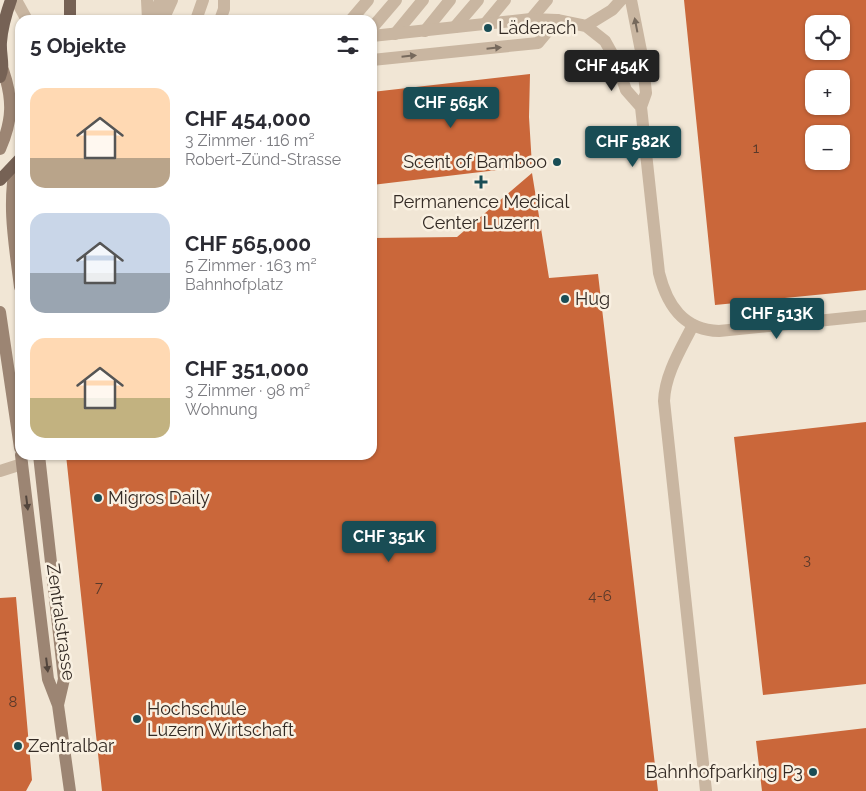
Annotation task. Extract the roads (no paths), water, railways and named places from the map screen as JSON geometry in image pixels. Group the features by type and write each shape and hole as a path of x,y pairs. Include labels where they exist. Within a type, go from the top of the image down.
{"main road":[{"path":"0,149 11,116 12,104 10,88 2,73 1,43 5,16 11,0"},
{"path":"70,0 70,15"},
{"path":"0,180 15,164"},
{"path":"15,171 12,181 11,200 15,239"},
{"path":"0,312 15,414"},
{"name":"Zentralstrasse","path":"22,460 48,679 58,705 70,791"},
{"name":"Zentralstrasse","path":"40,460 64,679 58,705"}],"street":[{"path":"16,0 24,15"},
{"path":"147,0 148,15"},
{"path":"156,15 160,0"},
{"path":"165,15 172,0"},
{"path":"198,15 203,0"},
{"path":"222,15 224,0"},
{"path":"356,15 368,0"},
{"path":"377,22 396,0"},
{"path":"395,34 423,0"},
{"path":"425,31 450,0"},
{"path":"455,28 478,0"},
{"path":"485,24 505,0"},
{"path":"531,19 546,0"},
{"path":"586,26 612,10 621,0"},
{"path":"631,0 642,56 646,93 640,108 659,273 663,290 677,313 693,325 710,331 731,331 866,316"},
{"path":"377,36 531,19 557,20 586,26 605,41 626,90 640,108"},
{"path":"377,59 538,43 557,20"},
{"path":"693,325 666,383 664,394 706,791"},
{"path":"0,471 22,460"}],"place":[{"name":"Läderach","path":"488,28"},
{"name":"Scent of Bamboo","path":"557,162"},
{"name":"Permanence Medical Center Luzern","path":"481,182"},
{"name":"Hug","path":"565,299"},
{"name":"Migros Daily","path":"98,498"},
{"name":"Hochschule Luzern Wirtschaft","path":"137,719"},
{"name":"Zentralbar","path":"18,746"},
{"name":"Bahnhofparking P3","path":"813,772"}]}
